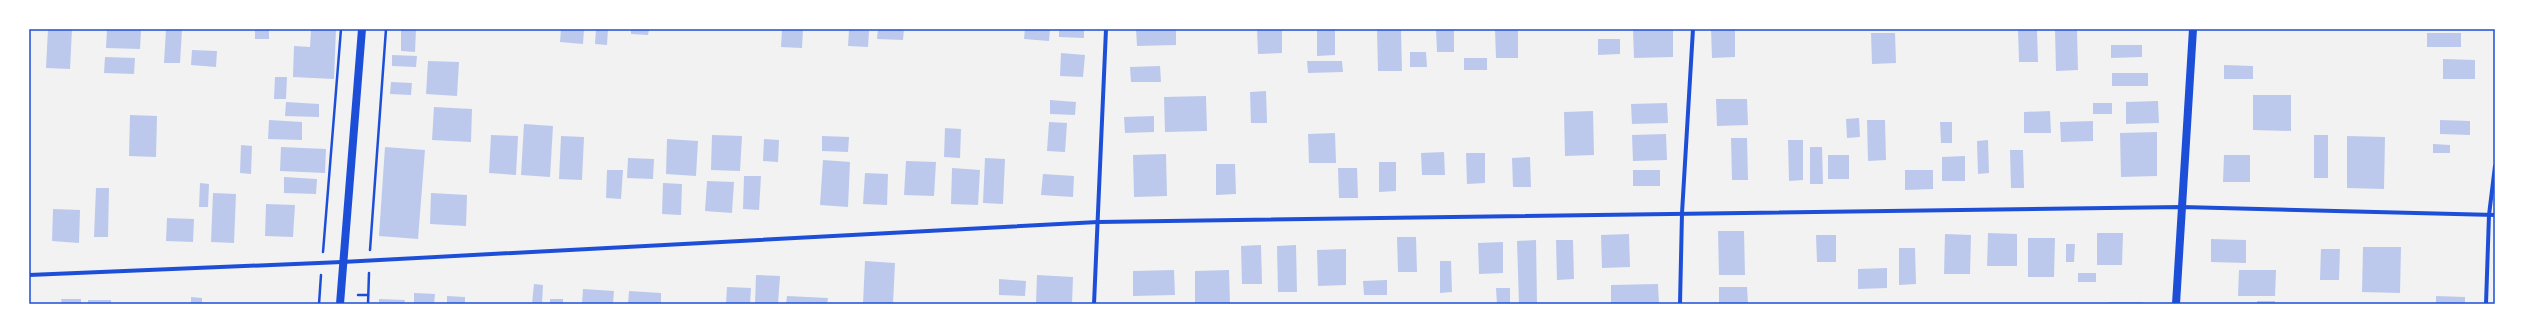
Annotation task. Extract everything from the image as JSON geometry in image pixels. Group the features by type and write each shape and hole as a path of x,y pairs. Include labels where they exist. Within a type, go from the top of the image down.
{"main road":[{"path":"340,304 342,262 362,29"},
{"path":"2176,304 2193,29"}],"street":[{"path":"1094,304 1106,29"},
{"path":"1680,304 1682,213 1693,29"},
{"path":"2486,304 2489,215 2495,166"},
{"path":"29,275 322,263 1098,222 2182,207 2495,215"}],"path":[{"path":"319,304 341,29"},
{"path":"368,304 386,29"},
{"path":"320,291 327,291"},
{"path":"358,294 368,295"}],"building":[{"path":"48,29 72,29 70,69 46,68"},
{"path":"107,29 141,29 140,49 106,48"},
{"path":"166,29 182,29 180,63 164,63"},
{"path":"255,29 269,29 269,39 255,39"},
{"path":"311,29 336,29 334,79 293,77 294,46 310,47"},
{"path":"401,29 416,29 415,52 401,51"},
{"path":"561,29 584,29 583,44 560,42"},
{"path":"596,29 608,29 607,45 595,44"},
{"path":"631,29 649,29 648,35 631,34"},
{"path":"782,29 803,29 802,48 781,47"},
{"path":"878,29 904,29 903,40 877,39"},
{"path":"1025,29 1050,29 1049,41 1024,39"},
{"path":"1059,29 1084,29 1084,38 1059,37"},
{"path":"1136,29 1176,29 1176,45 1137,46"},
{"path":"1257,29 1282,29 1282,53 1258,54"},
{"path":"1317,29 1335,29 1335,55 1317,56"},
{"path":"1377,29 1401,29 1402,71 1378,71"},
{"path":"1436,29 1454,29 1454,52 1437,52"},
{"path":"1495,29 1518,29 1518,58 1496,58"},
{"path":"1633,29 1673,29 1673,57 1634,58"},
{"path":"1711,29 1735,29 1735,57 1712,58"},
{"path":"2055,29 2077,29 2078,70 2056,71"},
{"path":"849,30 869,31 868,47 848,46"},
{"path":"2018,30 2037,30 2038,62 2019,62"},
{"path":"1871,33 1895,33 1896,63 1872,64"},
{"path":"2427,33 2461,33 2461,47 2427,47"},
{"path":"1598,39 1620,39 1620,54 1598,55"},
{"path":"2111,45 2142,45 2142,57 2111,58"},
{"path":"192,50 217,51 216,67 191,65"},
{"path":"1410,52 1426,52 1427,67 1410,67"},
{"path":"1061,53 1085,55 1083,77 1060,76"},
{"path":"392,55 417,56 416,67 392,66"},
{"path":"105,57 135,58 134,74 104,73"},
{"path":"1464,58 1487,58 1487,70 1464,70"},
{"path":"2443,59 2475,60 2475,79 2443,79"},
{"path":"428,61 459,62 457,96 426,94"},
{"path":"1307,61 1342,61 1343,72 1308,73"},
{"path":"2224,65 2253,66 2253,79 2224,79"},
{"path":"1160,66 1161,82 1131,82 1130,67"},
{"path":"2112,73 2148,73 2148,86 2112,86"},
{"path":"275,77 287,77 286,99 274,99"},
{"path":"391,82 412,83 411,95 390,94"},
{"path":"1266,91 1267,123 1251,123 1250,92"},
{"path":"2253,95 2291,95 2291,131 2253,130"},
{"path":"1206,96 1207,131 1165,132 1164,97"},
{"path":"1716,99 1747,99 1748,125 1717,126"},
{"path":"1050,100 1076,102 1075,115 1050,114"},
{"path":"2158,101 2159,123 2126,124 2126,102"},
{"path":"286,102 319,104 319,117 285,116"},
{"path":"1667,103 1668,123 1632,124 1631,104"},
{"path":"2093,103 2112,103 2112,114 2093,114"},
{"path":"434,107 472,109 471,142 432,140"},
{"path":"1593,111 1594,155 1565,156 1564,112"},
{"path":"2050,111 2051,133 2024,133 2024,112"},
{"path":"130,115 157,116 156,157 129,156"},
{"path":"1154,116 1154,132 1125,133 1124,117"},
{"path":"1859,118 1860,137 1847,138 1846,119"},
{"path":"269,120 302,122 302,140 268,139"},
{"path":"1867,120 1885,120 1886,160 1868,161"},
{"path":"2440,120 2470,121 2470,135 2440,134"},
{"path":"2093,121 2093,141 2061,142 2060,122"},
{"path":"1049,122 1067,123 1065,152 1047,151"},
{"path":"1940,122 1952,122 1952,143 1941,143"},
{"path":"524,124 553,126 550,177 521,175"},
{"path":"945,128 961,129 960,158 944,157"},
{"path":"2157,132 2157,176 2121,177 2120,133"},
{"path":"1335,133 1336,163 1309,163 1308,134"},
{"path":"1666,134 1667,160 1633,161 1632,135"},
{"path":"491,135 518,136 516,175 489,173"},
{"path":"712,135 742,136 740,171 711,170"},
{"path":"2314,135 2328,135 2328,178 2314,178"},
{"path":"561,136 584,137 582,180 559,179"},
{"path":"822,136 849,137 848,152 822,151"},
{"path":"2347,136 2385,137 2384,189 2347,188"},
{"path":"1731,138 1747,138 1748,180 1732,180"},
{"path":"667,139 698,141 696,176 666,174"},
{"path":"764,139 779,140 778,162 763,161"},
{"path":"1788,140 1803,140 1803,180 1789,181"},
{"path":"1988,140 1989,173 1978,174 1977,141"},
{"path":"2433,144 2450,145 2450,153 2433,153"},
{"path":"241,145 252,146 251,174 240,173"},
{"path":"281,147 326,149 325,173 280,171"},
{"path":"385,147 425,150 418,239 379,236"},
{"path":"1810,147 1822,147 1823,184 1810,184"},
{"path":"2010,150 2023,150 2024,188 2011,188"},
{"path":"1444,152 1445,175 1422,175 1421,153"},
{"path":"1466,153 1485,153 1485,183 1467,184"},
{"path":"1166,154 1167,196 1134,197 1133,155"},
{"path":"1828,155 1849,155 1849,179 1828,179"},
{"path":"2224,155 2250,155 2250,182 2223,182"},
{"path":"1965,156 1965,181 1942,181 1942,157"},
{"path":"1530,157 1531,187 1513,187 1512,158"},
{"path":"628,158 654,159 653,179 627,178"},
{"path":"985,158 1005,159 1003,204 983,203"},
{"path":"823,160 850,162 848,207 820,205"},
{"path":"906,161 936,162 934,196 904,195"},
{"path":"1379,162 1396,162 1396,191 1379,192"},
{"path":"1216,164 1235,164 1236,194 1216,195"},
{"path":"952,168 980,170 978,205 951,204"},
{"path":"1338,168 1357,168 1358,198 1339,198"},
{"path":"607,170 623,170 621,199 606,198"},
{"path":"1633,170 1660,170 1660,186 1633,186"},
{"path":"1905,170 1933,170 1933,189 1905,190"},
{"path":"865,173 888,174 887,205 863,204"},
{"path":"1043,174 1074,176 1073,197 1041,195"},
{"path":"744,176 761,176 759,210 743,209"},
{"path":"284,177 317,179 316,194 284,193"},
{"path":"707,181 734,182 732,213 705,211"},
{"path":"200,183 209,184 208,207 199,207"},
{"path":"663,183 682,184 681,215 662,214"},
{"path":"96,188 109,188 108,237 94,237"},
{"path":"213,193 236,194 234,243 211,242"},
{"path":"431,193 467,195 466,226 430,224"},
{"path":"266,204 295,205 293,237 265,236"},
{"path":"53,209 80,210 79,243 52,241"},
{"path":"167,218 194,219 193,242 166,241"},
{"path":"1718,231 1744,231 1745,275 1719,275"},
{"path":"1988,233 2017,234 2017,266 1987,266"},
{"path":"2097,233 2123,233 2122,265 2097,265"},
{"path":"1629,234 1630,267 1602,268 1601,235"},
{"path":"1945,234 1971,235 1970,274 1944,274"},
{"path":"1816,235 1836,235 1836,262 1817,262"},
{"path":"1397,237 1416,237 1417,272 1398,272"},
{"path":"2028,238 2055,238 2054,277 2028,277"},
{"path":"2211,239 2246,240 2246,263 2211,262"},
{"path":"1536,240 1537,304 1519,304 1517,241"},
{"path":"1556,240 1573,240 1574,279 1557,280"},
{"path":"1503,242 1503,273 1479,274 1478,243"},
{"path":"2066,244 2075,244 2074,262 2066,262"},
{"path":"1261,245 1262,284 1242,284 1241,246"},
{"path":"1296,245 1297,292 1278,292 1277,246"},
{"path":"2363,247 2401,247 2400,293 2362,292"},
{"path":"1899,248 1915,248 1916,284 1899,285"},
{"path":"1346,249 1346,285 1318,286 1317,250"},
{"path":"2321,249 2340,249 2339,280 2320,280"},
{"path":"865,261 895,263 893,304 863,304"},
{"path":"1440,261 1451,261 1452,292 1440,293"},
{"path":"1887,268 1887,288 1858,289 1858,269"},
{"path":"1174,270 1175,295 1133,296 1133,271"},
{"path":"1229,270 1230,304 1195,304 1195,271"},
{"path":"2239,270 2276,270 2275,296 2238,296"},
{"path":"2078,273 2096,273 2096,282 2078,282"},
{"path":"756,275 780,276 778,304 755,304"},
{"path":"1037,275 1073,277 1072,304 1036,303"},
{"path":"999,279 1026,281 1025,296 999,295"},
{"path":"1387,280 1387,295 1364,295 1363,281"},
{"path":"534,284 543,285 542,304 532,304"},
{"path":"1658,284 1659,304 1611,304 1611,285"},
{"path":"727,287 751,288 750,304 726,304"},
{"path":"1719,287 1747,287 1748,304 1719,304"},
{"path":"1496,288 1510,288 1510,304 1497,304"},
{"path":"583,289 614,291 613,304 582,304"},
{"path":"629,291 661,293 661,304 628,304"},
{"path":"414,293 435,294 434,304 414,304"},
{"path":"447,296 465,297 465,304 447,304"},
{"path":"787,296 828,298 827,304 786,304"},
{"path":"2436,296 2465,297 2465,304 2436,304"},
{"path":"191,297 202,298 202,304 191,304"},
{"path":"61,299 81,299 81,304 62,304"},
{"path":"379,299 405,300 404,304 379,304"},
{"path":"550,299 563,299 563,304 550,304"},
{"path":"88,300 111,300 111,304 88,304"},
{"path":"2257,301 2275,301 2275,304 2257,304"},
{"path":"2109,302 2143,302 2143,304 2109,304"}]}
